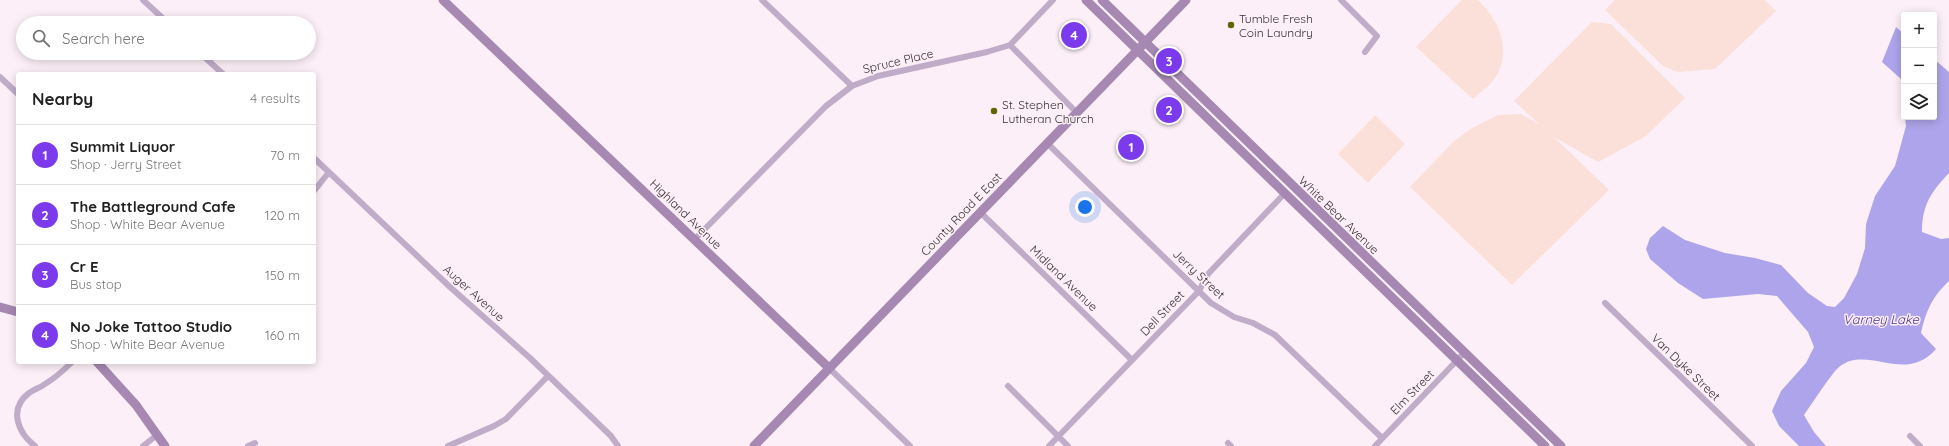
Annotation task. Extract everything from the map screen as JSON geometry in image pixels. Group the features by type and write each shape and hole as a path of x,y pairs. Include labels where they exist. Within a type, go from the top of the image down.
{"main road":[{"name":"Highland Avenue","path":"443,0 696,239 829,368"},
{"name":"White Bear Avenue","path":"1086,0 1545,446"},
{"name":"White Bear Avenue","path":"1102,0 1146,41 1292,186 1561,446"},
{"name":"County Road E East","path":"754,446 1186,0"},
{"path":"0,307 16,311"},
{"path":"99,364 136,404 164,446"}],"street":[{"path":"143,0 160,16"},
{"path":"762,0 852,86"},
{"name":"Spruce Place","path":"696,239 826,106 852,86 878,76 987,52 1010,45 1053,0"},
{"path":"1341,0 1377,36 1365,52"},
{"path":"1010,45 1076,112"},
{"path":"208,60 221,72"},
{"path":"0,77 16,92"},
{"name":"Jerry Street","path":"1047,143 1199,291 1222,311 1253,323 1276,335 1382,438"},
{"name":"Auger Avenue","path":"316,160 450,287 548,376 611,436 618,446"},
{"path":"316,188 329,172"},
{"name":"Dell Street","path":"1049,446 1199,291 1208,274 1285,193"},
{"name":"Midland Avenue","path":"980,212 1132,360"},
{"name":"Van Dyke Street","path":"1605,304 1752,446"},
{"name":"Elm Street","path":"1375,446 1464,353"},
{"path":"35,446 21,433 17,416 20,404 28,393 49,381 70,364"},
{"name":"Highland Avenue","path":"829,368 910,446"},
{"path":"448,446 494,426 506,419 548,376"},
{"path":"1008,386 1068,446"},
{"path":"143,446 157,435"},
{"path":"1910,436 1920,446"},
{"path":"248,446 255,443"}],"shaded area":[{"path":"1462,0 1478,0 1492,16 1501,34 1503,44 1501,65 1497,75 1489,85 1473,99 1416,47"},
{"path":"1615,0 1765,0 1776,11 1715,69 1678,72 1663,66 1605,10"},
{"path":"1592,22 1611,24 1685,98 1646,136 1598,162 1554,137 1609,190 1512,285 1410,187 1453,142 1472,128 1498,115 1521,114 1540,125 1514,101"},
{"path":"1375,115 1405,144 1368,183 1338,154"}],"water":[{"path":"1896,27 1901,31 1901,79 1882,62"},
{"name":"Varney Lake","path":"1937,62 1949,72 1949,173 1937,186 1926,206 1922,222 1922,232 1941,239 1949,238 1949,281 1930,305 1921,333 1936,349 1924,359 1912,364 1862,360 1850,361 1839,367 1804,415 1814,432 1826,446 1799,446 1779,426 1772,411 1781,391 1806,363 1814,347 1808,332 1777,296 1758,294 1703,299 1678,283 1650,259 1646,249 1650,238 1663,226 1685,240 1725,253 1755,258 1781,265 1808,293 1827,306 1835,307 1844,298 1857,274 1865,248 1866,224 1875,196 1895,166 1906,126 1905,120 1937,120"}],"place":[{"name":"Tumble Fresh Coin Laundry","path":"1231,25"},
{"name":"No Joke Tattoo Studio","path":"1074,35"},
{"name":"Cr E","path":"1169,61"},
{"name":"The Battleground Cafe","path":"1169,110"},
{"name":"St. Stephen Lutheran Church","path":"994,111"},
{"name":"Summit Liquor","path":"1131,147"}]}
